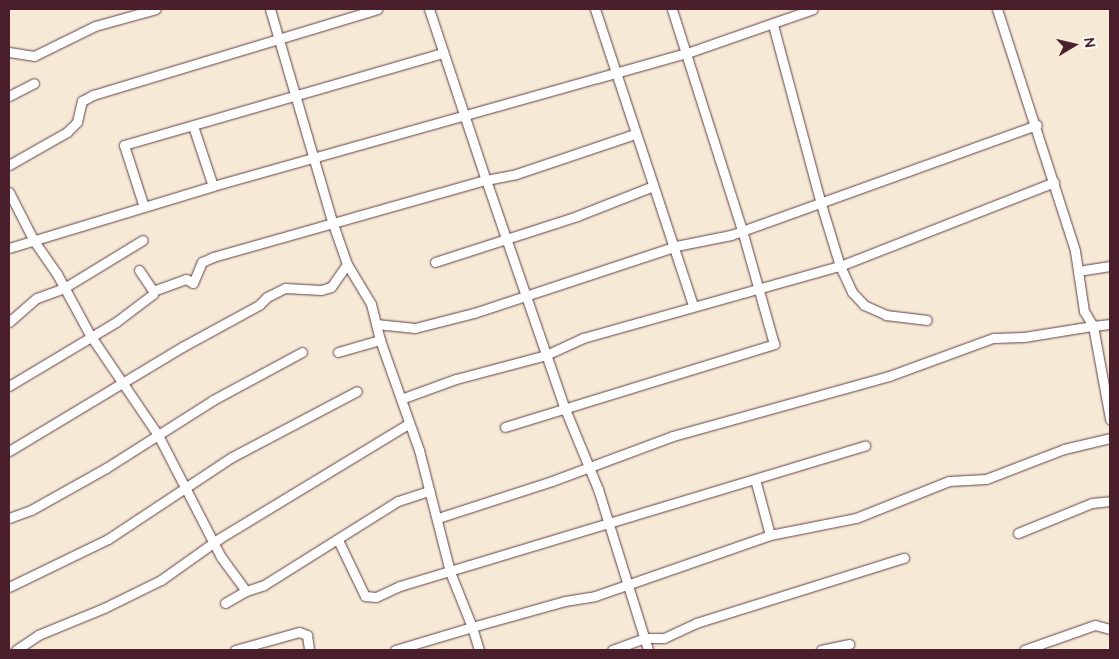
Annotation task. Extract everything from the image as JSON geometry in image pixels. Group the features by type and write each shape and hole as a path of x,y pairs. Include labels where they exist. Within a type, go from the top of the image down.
{"street":[{"path":"9,52 34,56 95,26 156,9"},
{"path":"270,9 333,224 347,264 371,304 380,340 408,424 419,450 438,518 450,572 480,650"},
{"path":"9,166 66,132 77,122 82,101 94,95 278,37 377,9"},
{"path":"429,9 525,297 608,524 625,585 648,650"},
{"path":"595,9 619,72 635,134 676,246 693,306"},
{"path":"505,427 681,370 772,347 773,337 760,290 672,9"},
{"path":"9,248 213,186 686,53 773,26 813,9"},
{"path":"997,9 1037,125 1054,182 1078,271 1080,301 1093,326 1110,419"},
{"path":"773,26 820,204 840,266 852,292 864,305 886,314 926,320"},
{"path":"144,207 124,145 297,98 443,53"},
{"path":"9,96 34,82"},
{"path":"376,324 394,328 415,328 525,297 676,246 723,237 820,204 1037,125"},
{"path":"193,126 213,186"},
{"path":"9,386 35,373 90,335 116,322 153,294 153,291 186,279 193,283 202,262 213,257 486,180 516,174 635,134"},
{"path":"401,399 456,379 546,355 583,338 693,306 760,290 840,266 1054,182"},
{"path":"435,262 577,216 653,186"},
{"path":"9,192 34,241 64,288 90,335 158,435 184,487 207,525 214,542 246,591"},
{"path":"9,322 37,298 64,288 143,240"},
{"path":"9,451 285,288 321,290 331,287 347,264"},
{"path":"1078,271 1110,266"},
{"path":"139,270 153,291"},
{"path":"438,518 552,481 588,466 674,436 890,376 993,338 1024,338 1110,324"},
{"path":"338,352 380,340"},
{"path":"9,518 31,510 106,468 213,400 302,352"},
{"path":"9,587 108,539 184,487 256,444 357,391"},
{"path":"16,650 38,635 104,608 160,580 214,542 408,424"},
{"path":"395,650 565,601 595,596 770,535 856,518 949,481 986,479 1064,450 1110,438"},
{"path":"338,540 365,596 376,597 400,586 865,446"},
{"path":"755,479 770,535"},
{"path":"225,603 246,591 264,585 398,501 429,490"},
{"path":"1018,533 1092,503 1110,500"},
{"path":"612,650 645,638 664,638 689,626 904,558"},
{"path":"1024,650 1094,625 1110,629"},
{"path":"235,650 299,632 307,635 309,650"},
{"path":"820,650 849,644"}]}
